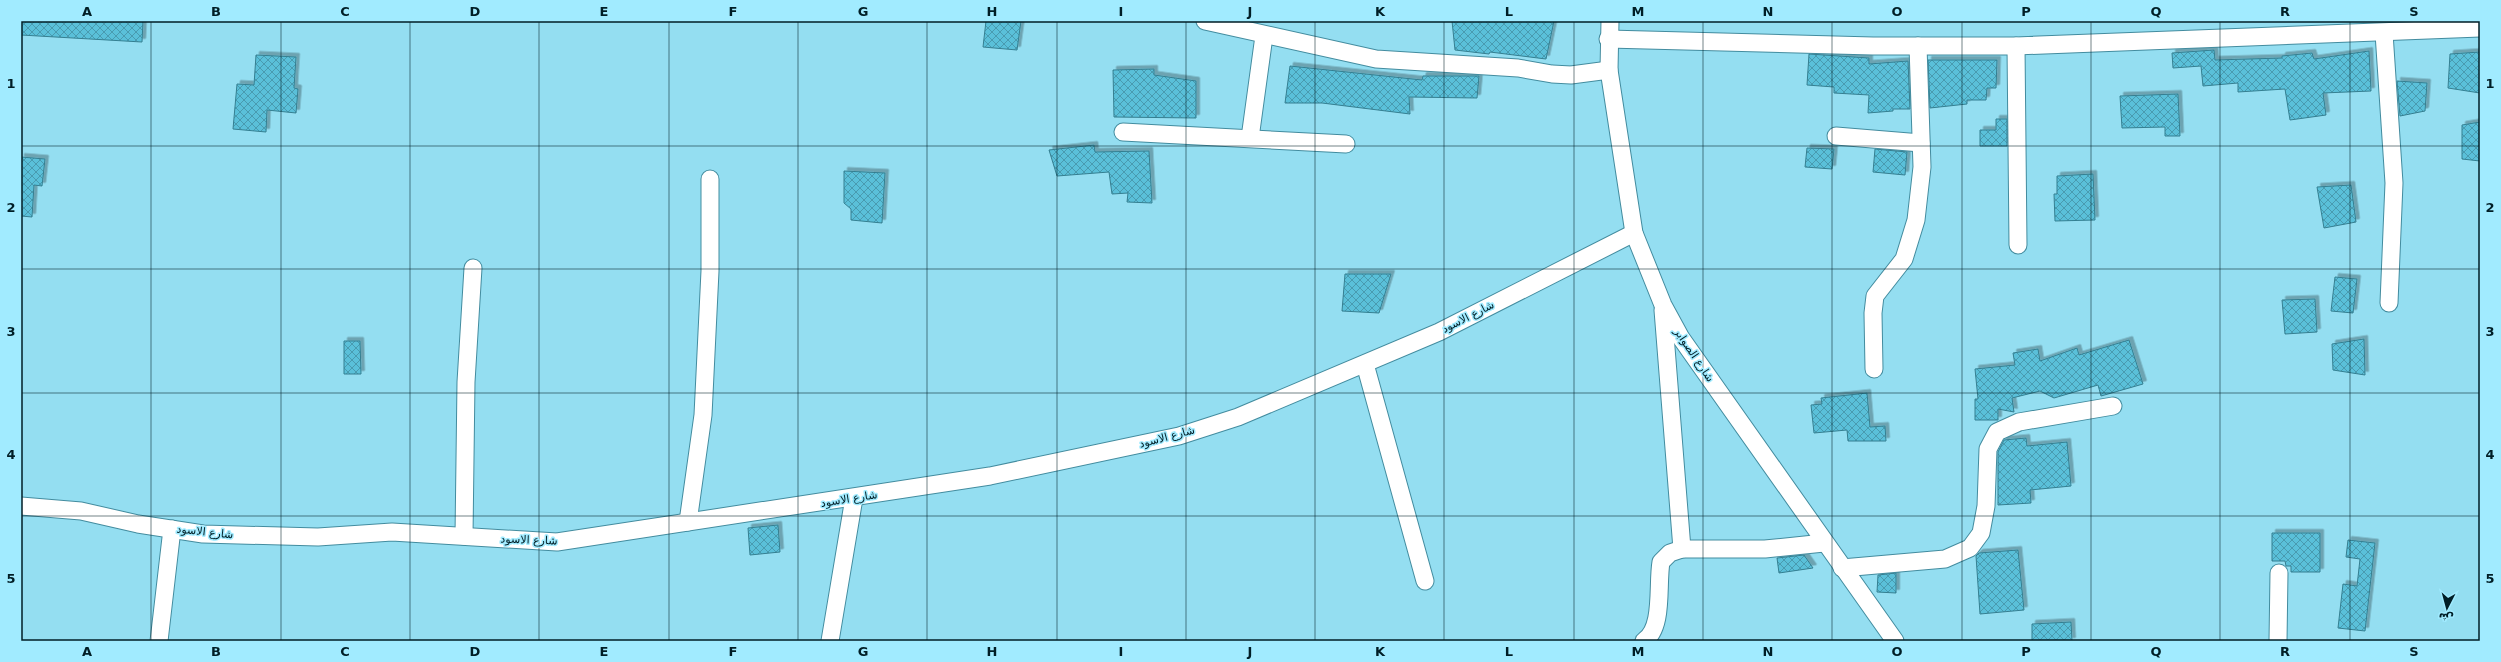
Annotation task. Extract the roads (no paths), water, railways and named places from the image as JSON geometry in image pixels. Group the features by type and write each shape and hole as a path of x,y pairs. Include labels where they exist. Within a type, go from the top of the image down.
{"street":[{"path":"1205,21 1264,36 1376,59 1518,68 1552,74 1571,75 1609,70"},
{"name":"شارع الصوابر","path":"1610,21 1608,39 1609,70 1634,233 1663,305 1681,338 1824,543 1895,641"},
{"path":"1608,39 1918,46 2016,46 2384,33 2480,28"},
{"path":"2384,33 2394,183 2389,303"},
{"path":"1250,138 1264,36"},
{"path":"1874,369 1873,313 1875,296 1904,259 1916,220 1922,167 1918,46"},
{"path":"2016,46 2018,245"},
{"path":"1123,132 1346,144"},
{"path":"1836,136 1921,143"},
{"path":"688,522 703,415 710,271 710,179"},
{"name":"شارع الاسود","path":"21,506 81,511 203,534 318,538 392,532 557,542 998,475 1179,436 1238,417 1439,332 1634,233"},
{"path":"464,536 466,382 473,268"},
{"path":"1663,305 1682,549"},
{"path":"1365,364 1425,581"},
{"path":"1842,568 1945,559 1970,548 1981,533 1986,506 1988,449 1997,432 2019,422 2114,406"},
{"path":"830,641 854,498"},
{"path":"159,641 172,529"},
{"path":"1644,641 1654,633 1657,621 1661,562 1670,553 1682,549 1765,549 1824,543"},
{"path":"2278,641 2279,573"}]}
